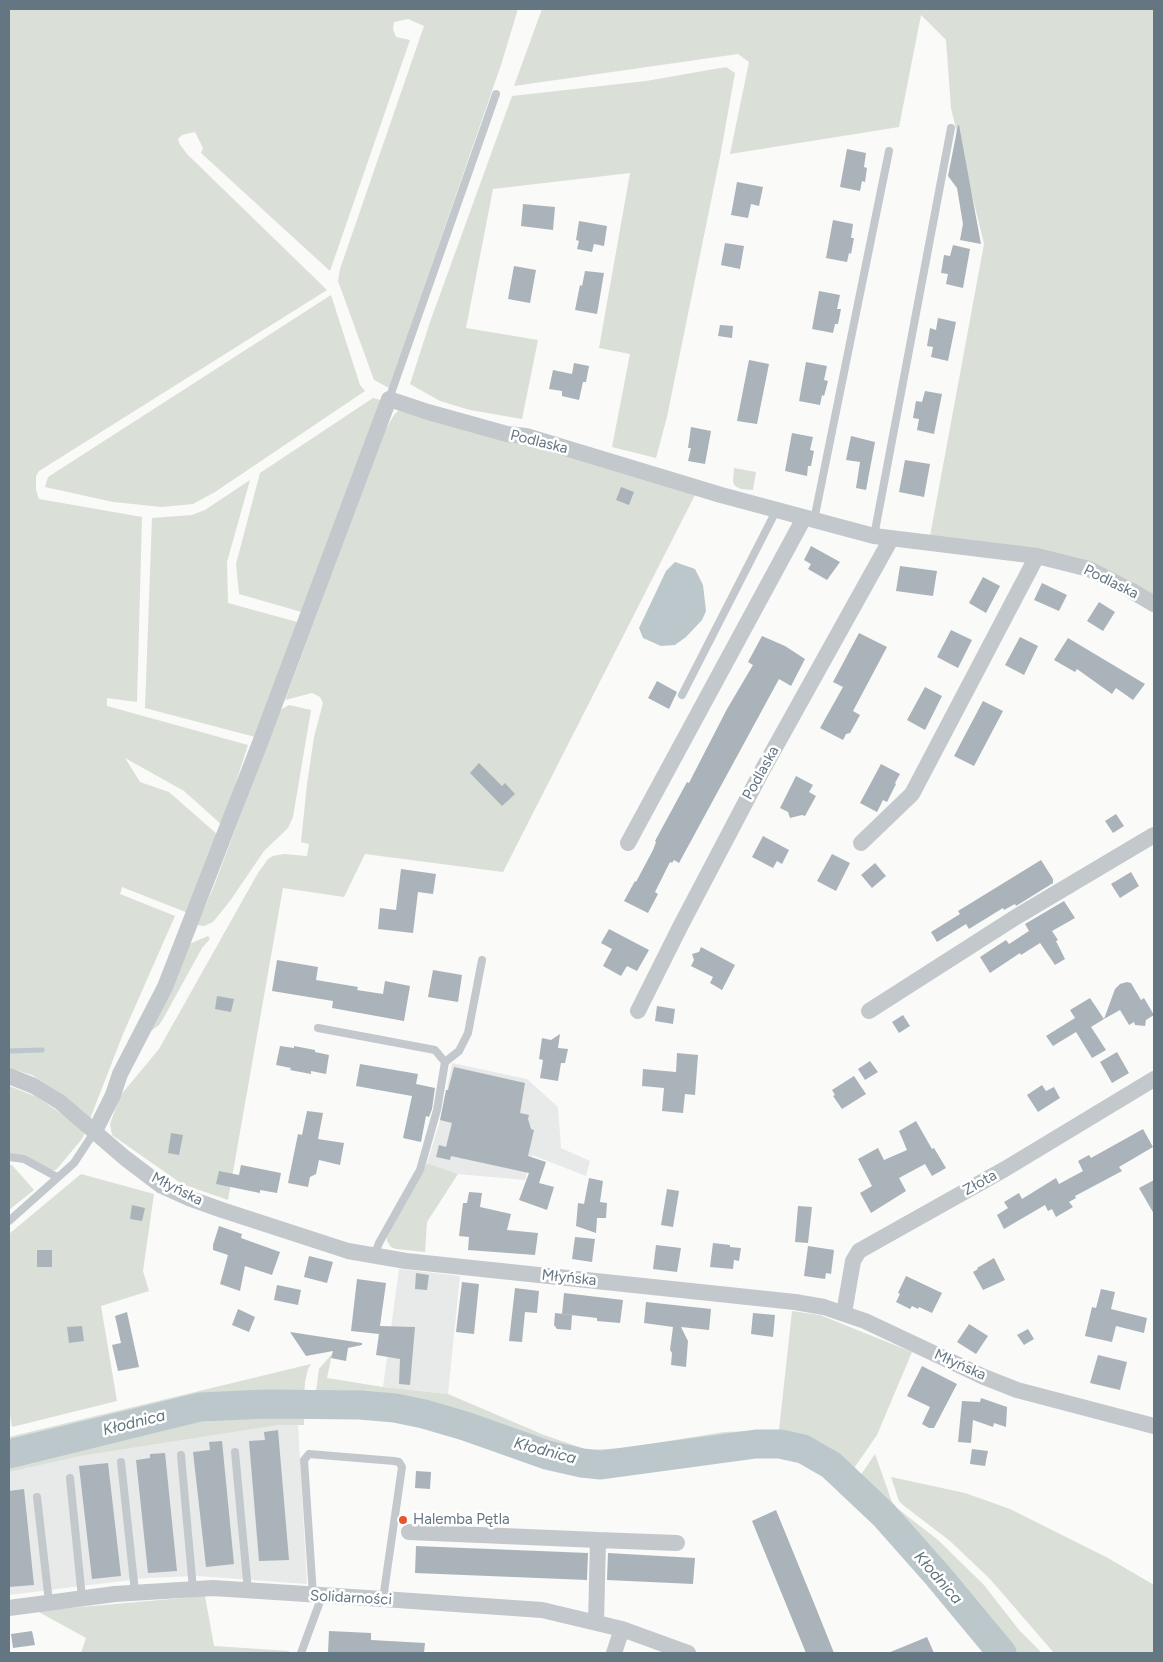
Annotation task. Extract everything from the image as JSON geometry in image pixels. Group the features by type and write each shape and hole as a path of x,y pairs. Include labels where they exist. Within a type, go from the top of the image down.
{"street":[{"name":"Podlaska","path":"389,399 428,412 507,434 526,436 722,495 874,536 1037,556 1089,569 1154,604"},
{"path":"95,1131 113,1095 120,1074 165,987 260,743 389,399"},
{"path":"628,843 809,519"},
{"name":"Podlaska","path":"638,1011 758,778 891,538"},
{"path":"861,843 912,794 1037,556"},
{"path":"869,1011 1016,917 1154,835"},
{"name":"Młyńska","path":"9,1076 34,1086 60,1102 162,1186 191,1199 348,1251 406,1261 796,1302 824,1307 865,1321 984,1377 1017,1390 1154,1426"},
{"name":"Złota","path":"844,1313 854,1261 859,1251 1013,1164 1154,1079"},
{"path":"409,1532 677,1543"},
{"path":"596,1623 598,1540"},
{"name":"Solidarności","path":"9,1608 135,1592 213,1588 383,1599 542,1610 622,1629 688,1653"},
{"path":"614,1653 622,1629"}],"lane":[{"path":"389,399 496,94"},
{"path":"874,536 952,128"},
{"path":"809,519 889,151"},
{"path":"682,695 777,509"},
{"path":"374,1256 379,1243 420,1170 437,1110 445,1062 459,1051 468,1033 482,960"},
{"path":"318,1028 435,1050 445,1062"},
{"path":"9,1221 74,1162 95,1131"},
{"path":"9,1157 24,1159 57,1177"},
{"path":"235,1452 248,1591"},
{"path":"302,1653 318,1596 304,1460 309,1454 394,1461 399,1462 402,1467 383,1599"},
{"path":"181,1455 193,1589"},
{"path":"122,1462 135,1592"},
{"path":"70,1478 82,1598"},
{"path":"37,1496 50,1602"}],"shaded area":[{"path":"9,9 518,9 501,65 389,388 374,380 338,281 340,269 424,26 408,19 394,22 393,29 396,37 410,40 330,271 201,153 203,148 195,132 182,135 178,139 187,154 327,290 39,471 36,476 36,490 39,499 142,517 137,702 107,698 107,706 248,745 222,825 184,791 125,758 140,782 169,792 218,835 188,913 122,887 120,894 175,916 123,1034 90,1119 62,1094 32,1075 9,1068"},
{"path":"542,9 1154,9 1154,597 1136,585 930,536 984,244 951,108 946,40 921,15 899,127 730,154 749,62 738,54 514,86"},
{"path":"726,67 735,73 720,157 667,417 656,458 612,447 630,354 599,348 630,173 493,189 466,328 538,340 522,419 470,410 440,401 410,384 430,322 512,96 646,81"},
{"path":"331,295 360,385 365,391 215,492 193,504 162,507 113,502 45,487 48,477"},
{"path":"373,398 384,401 305,613 239,594 236,564 260,473"},
{"path":"403,409 696,493 503,872 365,854 344,897 283,888 228,1200 182,1184 112,1135 110,1124 120,1096 159,1049 258,873 268,859 284,854 307,856 309,844 301,842 307,784 314,737 323,703 320,697 312,693 285,700 386,429 394,415"},
{"path":"734,468 756,472 753,490 741,489 735,486 733,482"},
{"path":"250,480 227,562 228,603 301,623 259,738 145,708 152,518 192,515 205,510"},
{"path":"675,562 695,569 703,585 706,611 702,620 686,637 675,645 661,646 643,638 639,628 666,571"},
{"path":"289,705 311,710 293,817 288,828 264,851 230,901 213,922 204,926 197,925 214,886 280,710"},
{"path":"208,936 210,939 202,948 163,1019 151,1031 187,945"},
{"path":"452,1063 527,1079 558,1107 561,1148 590,1161 586,1176 532,1155 525,1180 458,1174 427,1163 443,1111"},
{"path":"9,1086 37,1097 82,1128 84,1135 82,1139 56,1170 51,1170 9,1154"},
{"path":"427,1163 458,1174 427,1222 425,1252 396,1249 391,1247 387,1237"},
{"path":"9,1165 12,1165 34,1190 9,1210"},
{"path":"81,1174 154,1194 143,1271 149,1291 101,1306 117,1401 12,1427 9,1410 9,1234"},
{"path":"399,1269 460,1276 448,1394 383,1387"},
{"path":"792,1311 820,1315 912,1352 877,1435 850,1474 831,1457 817,1449 789,1439 777,1438 729,1442 608,1458 592,1458 572,1456 432,1411 368,1401 315,1399 319,1369 332,1354 327,1378 383,1387 448,1394 544,1435 588,1450 625,1448 724,1432 779,1430"},
{"path":"311,1364 305,1382 304,1400 203,1402 9,1450 9,1437"},
{"path":"304,1411 304,1425 279,1425 81,1456 9,1472 9,1464 196,1417 241,1412"},
{"path":"298,1424 307,1584 197,1576 147,1578 9,1595 9,1472 81,1456 279,1425"},
{"path":"875,1454 893,1505 938,1540 984,1585 1019,1630 1042,1653 1009,1653 918,1545 858,1479"},
{"path":"891,1477 965,1493 1010,1509 1108,1558 1154,1585 1154,1653 1054,1653 990,1579 950,1541 899,1501"},
{"path":"205,1596 214,1646 289,1651 289,1653 81,1653 86,1638 37,1611"}],"building":[{"path":"958,125 981,244 960,240 963,224 957,188 948,176"},
{"path":"847,149 866,153 864,167 867,168 865,182 862,181 860,191 840,187"},
{"path":"737,182 763,187 759,206 751,204 748,218 731,215"},
{"path":"523,204 555,207 553,230 521,226"},
{"path":"833,220 853,224 851,238 854,238 851,254 849,253 847,262 826,258"},
{"path":"579,221 607,226 604,246 594,244 592,252 577,249 579,241 576,240"},
{"path":"725,243 744,246 740,269 721,265"},
{"path":"953,245 970,249 963,288 946,284 948,274 941,273 944,255 950,256"},
{"path":"514,266 536,270 530,303 508,299"},
{"path":"585,271 604,273 597,314 575,310"},
{"path":"819,291 840,295 837,309 841,309 838,324 835,324 833,333 812,329"},
{"path":"938,318 956,322 948,361 931,357 933,347 927,346 930,328 936,330"},
{"path":"720,325 733,326 732,338 718,336"},
{"path":"749,360 769,364 757,424 737,421"},
{"path":"806,362 827,366 824,380 828,381 820,405 799,401"},
{"path":"574,363 589,366 586,382 583,382 579,400 562,396 562,391 549,389 553,370 572,374"},
{"path":"925,391 942,394 934,434 917,430 919,419 913,418 916,401 922,402"},
{"path":"691,427 711,431 705,464 688,461 691,448 688,448"},
{"path":"792,433 813,437 810,450 814,451 811,466 808,466 807,476 785,471"},
{"path":"851,436 875,442 866,490 856,488 860,462 846,460"},
{"path":"905,460 930,464 924,497 899,492"},
{"path":"621,487 634,492 629,505 616,500"},
{"path":"811,546 840,562 827,580 808,569 811,564 804,560"},
{"path":"900,566 937,571 933,596 896,591"},
{"path":"983,577 1000,586 986,613 969,603"},
{"path":"1042,583 1067,595 1059,611 1034,600"},
{"path":"1099,602 1115,612 1103,631 1087,621"},
{"path":"951,630 972,640 958,668 937,657"},
{"path":"859,633 887,647 853,711 860,715 850,733 846,734 843,740 820,728 843,687 833,682"},
{"path":"762,636 785,646 805,659 791,686 779,679 679,863 674,860 672,863 670,862 655,892 658,894 648,913 624,901 653,850 655,841 687,782 689,783 727,709 753,665 748,662"},
{"path":"1020,637 1038,646 1024,675 1005,665"},
{"path":"1068,638 1145,684 1133,700 1116,688 1112,694 1077,669 1075,672 1054,660"},
{"path":"657,681 677,692 669,709 648,698"},
{"path":"925,687 942,696 925,730 907,720"},
{"path":"983,701 1003,711 974,766 954,756"},
{"path":"479,763 502,786 505,783 515,794 502,806 470,773"},
{"path":"881,764 900,774 887,802 883,800 877,812 860,803"},
{"path":"796,776 813,785 809,792 816,796 805,816 790,818 788,812 780,808"},
{"path":"1116,814 1124,826 1113,833 1105,821"},
{"path":"763,836 789,850 782,864 777,861 773,868 752,857"},
{"path":"832,854 850,863 836,891 817,881"},
{"path":"1041,860 1053,879 1053,883 1016,906 1015,904 1004,910 1003,908 969,929 966,924 937,942 931,932 960,914 958,911"},
{"path":"875,863 886,876 872,888 861,875"},
{"path":"401,869 436,874 433,894 418,892 413,933 378,929 380,908 396,910"},
{"path":"1131,872 1139,886 1120,898 1111,884"},
{"path":"1064,901 1075,918 1052,931 1058,940 1056,941 1065,959 1055,965 1040,943 1021,955 1020,953 990,973 980,957 1006,940 1009,944 1029,931 1025,924"},
{"path":"609,929 649,950 637,971 627,966 621,976 603,966 612,949 601,943"},
{"path":"701,947 735,965 722,990 710,983 713,977 691,966 694,960 692,954 699,952"},
{"path":"277,960 318,967 316,980 358,987 357,990 383,994 385,981 410,986 404,1021 332,1008 333,1001 272,991"},
{"path":"433,970 462,975 458,1002 428,997"},
{"path":"1131,983 1141,1000 1144,998 1154,1015 1146,1020 1145,1026 1135,1025 1134,1022 1129,1025 1120,1010 1104,1019 1115,989 1120,984"},
{"path":"217,996 234,999 231,1012 215,1009"},
{"path":"1090,998 1104,1019 1091,1027 1106,1050 1092,1058 1076,1032 1053,1046 1046,1036 1075,1018 1070,1010"},
{"path":"657,1006 675,1009 673,1024 655,1021"},
{"path":"903,1015 910,1026 899,1033 892,1022"},
{"path":"560,1034 558,1048 568,1049 565,1063 561,1063 558,1081 540,1078 543,1060 539,1059 542,1038 551,1040"},
{"path":"280,1046 294,1048 294,1046 329,1055 326,1074 311,1071 311,1074 276,1065"},
{"path":"1117,1052 1129,1073 1112,1083 1100,1062"},
{"path":"677,1053 698,1055 695,1095 685,1094 683,1113 662,1111 664,1088 642,1086 643,1069 676,1072"},
{"path":"870,1061 878,1072 865,1080 858,1069"},
{"path":"360,1064 418,1074 416,1084 435,1088 432,1109 429,1117 426,1116 421,1142 403,1138 412,1096 356,1086"},
{"path":"454,1067 525,1083 520,1113 529,1115 528,1119 531,1129 534,1130 528,1156 546,1162 539,1183 554,1187 547,1210 519,1200 529,1173 451,1156 450,1160 436,1157 439,1145 446,1147 452,1123 440,1120 446,1090 448,1090"},
{"path":"854,1076 866,1094 842,1109 833,1096 835,1095 832,1090"},
{"path":"1042,1085 1046,1091 1054,1087 1060,1098 1038,1112 1027,1095"},
{"path":"307,1111 323,1113 318,1139 344,1143 340,1165 319,1160 316,1174 310,1177 308,1187 288,1183 298,1134 302,1135"},
{"path":"916,1121 932,1149 934,1148 946,1168 932,1176 925,1164 899,1178 906,1191 871,1213 860,1193 872,1186 858,1159 878,1148 884,1160 907,1150 899,1131"},
{"path":"1143,1129 1153,1147 1119,1167 1122,1171 1075,1196 1076,1198 1069,1202 1073,1207 1056,1217 1052,1209 1048,1211 1045,1205 1004,1229 997,1215 1008,1208 1004,1202 1019,1193 1022,1199 1056,1178 1059,1184 1083,1171 1078,1161 1089,1155 1091,1158"},
{"path":"171,1133 183,1135 179,1155 168,1153"},
{"path":"241,1165 281,1173 277,1193 260,1190 260,1193 216,1184 219,1171 239,1175"},
{"path":"589,1178 603,1181 600,1202 607,1203 606,1218 597,1218 596,1233 576,1226 578,1203 584,1204"},
{"path":"1154,1180 1154,1214 1139,1188"},
{"path":"667,1189 679,1191 673,1227 661,1225"},
{"path":"469,1192 482,1193 480,1207 511,1214 507,1230 538,1233 535,1255 468,1250 469,1237 459,1236 463,1203 467,1203"},
{"path":"132,1205 145,1208 142,1221 130,1219"},
{"path":"798,1206 812,1207 808,1243 795,1242"},
{"path":"219,1226 242,1234 241,1238 280,1252 272,1275 245,1266 240,1291 220,1284 228,1255 213,1250"},
{"path":"575,1237 595,1239 592,1262 572,1259"},
{"path":"713,1243 741,1248 739,1261 734,1260 733,1269 710,1267"},
{"path":"656,1245 681,1248 677,1272 653,1269"},
{"path":"808,1246 834,1250 831,1274 826,1273 825,1279 804,1276"},
{"path":"37,1250 52,1250 52,1267 37,1267"},
{"path":"309,1256 333,1262 327,1283 304,1277"},
{"path":"994,1258 1005,1280 983,1290 973,1272"},
{"path":"416,1273 429,1275 427,1290 415,1289"},
{"path":"906,1276 942,1293 932,1313 919,1307 918,1309 912,1306 910,1309 896,1302"},
{"path":"357,1279 386,1283 380,1326 415,1327 410,1385 399,1384 400,1359 376,1355 379,1334 351,1331"},
{"path":"462,1282 479,1284 474,1334 456,1332"},
{"path":"277,1285 301,1290 298,1305 274,1300"},
{"path":"515,1288 539,1291 537,1313 525,1312 522,1342 509,1341"},
{"path":"1101,1289 1115,1292 1111,1309 1147,1318 1144,1333 1116,1326 1112,1342 1085,1336 1092,1307 1096,1308"},
{"path":"564,1293 623,1300 620,1323 597,1321 597,1318 562,1314"},
{"path":"646,1302 711,1309 709,1330 681,1327 688,1341 686,1367 671,1365 672,1353 670,1350 673,1327 644,1323"},
{"path":"238,1309 255,1317 249,1332 232,1325"},
{"path":"127,1312 139,1367 118,1371 112,1345 121,1343 115,1316"},
{"path":"555,1313 572,1315 571,1330 557,1329 554,1325"},
{"path":"753,1313 775,1315 773,1337 751,1334"},
{"path":"969,1324 988,1336 976,1354 957,1342"},
{"path":"82,1326 84,1341 69,1343 67,1327"},
{"path":"1028,1329 1034,1339 1024,1345 1017,1335"},
{"path":"290,1332 362,1343 362,1345 348,1348 346,1361 331,1358 333,1351 306,1356"},
{"path":"1098,1355 1127,1362 1120,1390 1090,1383"},
{"path":"922,1366 957,1384 934,1428 929,1428 922,1424 930,1407 907,1396"},
{"path":"981,1398 1007,1407 1006,1427 994,1423 993,1427 973,1420 971,1443 958,1442 962,1401 980,1402"},
{"path":"278,1430 289,1560 259,1561 249,1441 265,1440 264,1432"},
{"path":"222,1441 234,1564 206,1567 193,1452 210,1450 209,1442"},
{"path":"972,1449 988,1451 985,1466 970,1464"},
{"path":"165,1453 177,1571 148,1573 136,1460 150,1458 150,1454"},
{"path":"108,1463 121,1576 92,1579 79,1466"},
{"path":"416,1471 431,1472 430,1489 415,1488"},
{"path":"24,1489 34,1585 9,1587 9,1491"},
{"path":"776,1510 834,1653 806,1653 752,1521"},
{"path":"416,1546 588,1553 587,1580 415,1573"},
{"path":"608,1553 695,1558 693,1584 607,1580"},
{"path":"32,1631 35,1645 13,1648 11,1634"},
{"path":"329,1631 371,1633 371,1640 425,1643 424,1653 328,1653"},
{"path":"927,1637 934,1653 888,1653"}],"waterway":[{"path":"9,1051 42,1050"},
{"name":"Kłodnica","path":"9,1454 200,1407 267,1404 360,1405 395,1408 465,1426 547,1455 601,1465 756,1444 780,1444 803,1449 831,1465 884,1515 1002,1653"}],"place":[{"name":"Halemba Pętla","path":"403,1520"}]}
